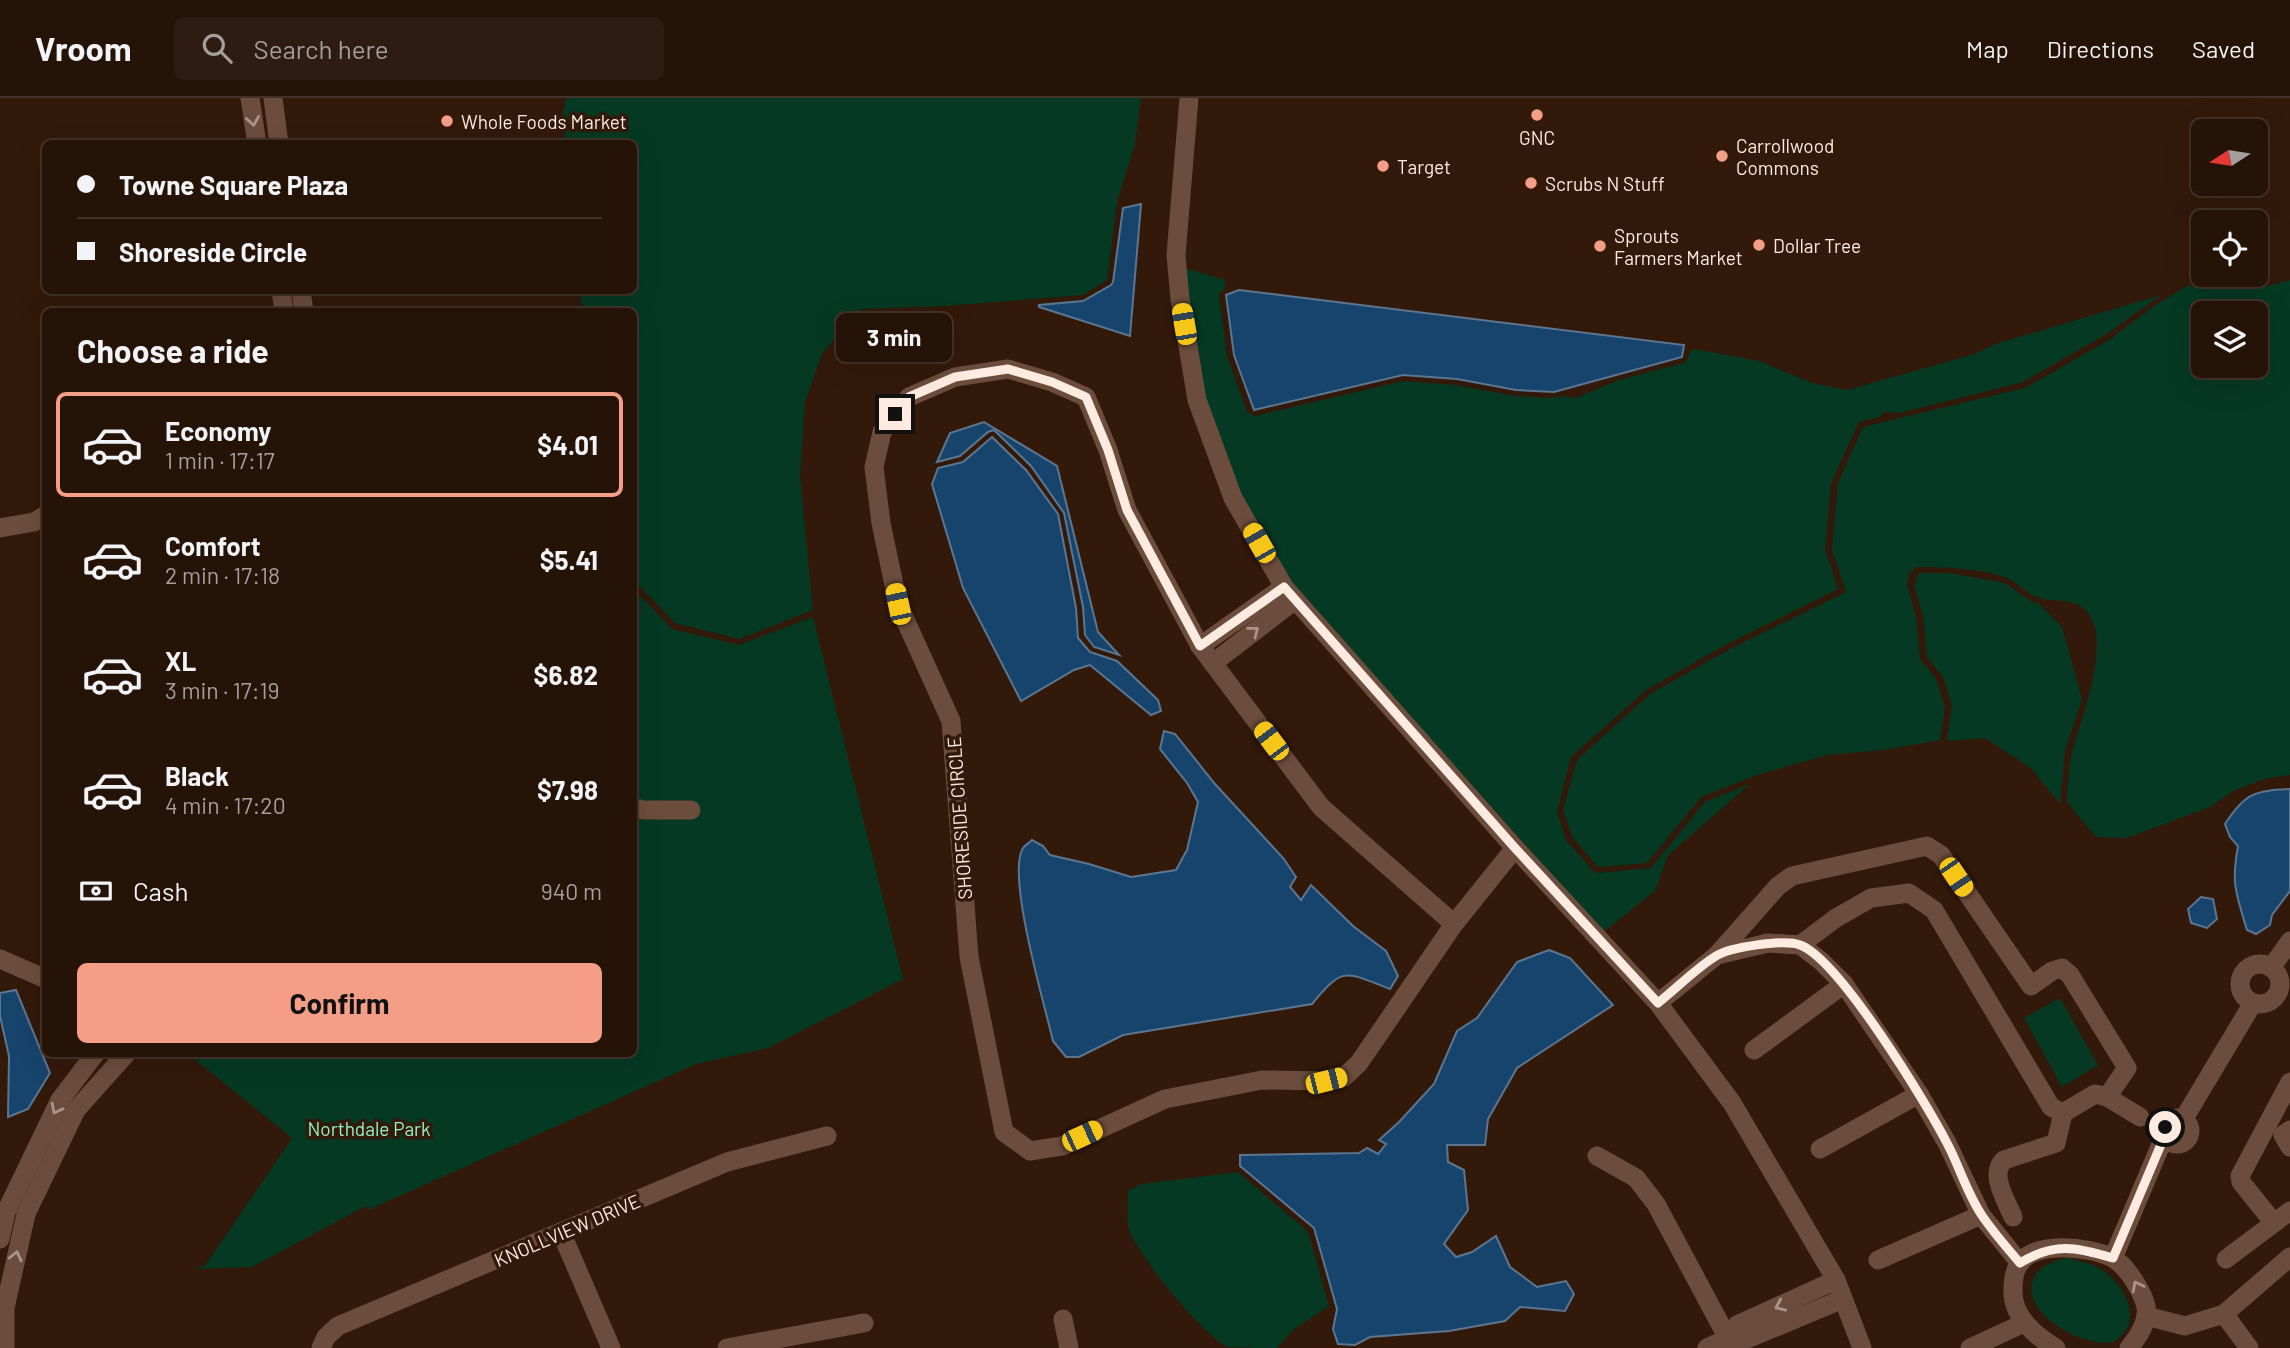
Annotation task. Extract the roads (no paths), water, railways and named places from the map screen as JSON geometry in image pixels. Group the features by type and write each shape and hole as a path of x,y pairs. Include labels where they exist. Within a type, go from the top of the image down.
{"street":[{"path":"250,98 256,140"},
{"path":"273,98 278,140"},
{"path":"1189,98 1176,255 1180,299 1197,400 1233,498 1290,594 1515,848 1658,1003 1732,1103 1840,1290 1862,1348"},
{"name":"SHORESIDE CIRCLE","path":"1454,924 1321,807 1200,646 1127,510 1108,450 1086,397 1052,382 1008,369 955,377 909,397 882,432 873,467 881,523 898,604 951,721 969,957 1004,1132 1030,1151 1062,1146 1165,1099 1262,1080 1326,1081 1343,1077 1359,1063 1454,924 1515,848"},
{"path":"0,528 34,522 42,517"},
{"path":"1200,646 1290,594"},
{"path":"1213,663 1290,594"},
{"path":"637,809 691,810"},
{"path":"1658,1003 1716,956 1778,886 1792,876 1927,846 1941,855 2031,986 2052,971 2062,968 2070,975 2127,1068 2107,1097"},
{"path":"1800,945 1836,918 1871,898 1909,893 1934,910 2057,1110 2056,1143 2004,1160 1998,1166 1996,1174 2013,1217"},
{"path":"2271,968 2290,941"},
{"path":"1716,956 1768,943 1800,945 1844,984 1919,1094 1947,1143 1981,1216 2020,1263"},
{"path":"0,959 42,977"},
{"path":"2258,965 2271,968 2279,977 2279,990 2272,1001 2253,1003 2243,994 2243,975 2258,965"},
{"path":"1754,1050 1844,984"},
{"path":"2113,1258 2146,1178 2169,1160 2171,1140 2186,1141 2190,1134 2189,1126 2183,1120 2253,1003"},
{"path":"0,1239 6,1212 60,1100 93,1057"},
{"path":"5,1348 5,1308 26,1213 76,1110 123,1057"},
{"path":"2274,1223 2241,1182 2240,1176 2283,1134 2290,1082"},
{"path":"1820,1149 1919,1094"},
{"path":"2057,1110 2095,1094 2107,1097 2140,1116"},
{"name":"KNOLLVIEW DRIVE","path":"321,1348 326,1337 338,1326 727,1162 827,1136"},
{"path":"1597,1156 1636,1178 1656,1204 1731,1343"},
{"path":"2226,1259 2290,1211"},
{"path":"6,1212 26,1213"},
{"path":"1878,1260 1981,1216"},
{"path":"561,1232 611,1348"},
{"path":"2056,1348 2039,1338 2025,1323 2013,1297 2014,1280 2020,1263 2038,1251 2067,1247 2113,1258 2132,1276 2144,1300 2146,1316 2139,1335 2129,1348"},
{"path":"2146,1316 2185,1326 2224,1314 2287,1265"},
{"path":"1731,1343 1737,1325 1840,1290"},
{"path":"2224,1314 2249,1348"},
{"path":"1063,1319 1069,1348"},
{"path":"727,1348 864,1323"},
{"path":"1970,1348 2025,1323"},
{"path":"1707,1348 1731,1343"}],"water":[{"path":"1141,204 1130,336 1039,307 1083,301 1111,285 1123,208"},
{"path":"1239,290 1684,345 1682,357 1554,392 1516,390 1457,379 1403,375 1254,410 1234,355 1226,295"},
{"path":"984,422 1057,466 1098,632 1119,655 1094,647 1085,635 1083,607 1064,513 1031,466 994,430 960,456 937,462 950,433"},
{"path":"992,437 1026,470 1058,514 1076,608 1078,638 1090,652 1117,661 1158,700 1161,711 1151,715 1090,665 1074,670 1021,701 963,588 932,484 938,468 963,462"},
{"path":"1164,731 1175,734 1215,784 1284,859 1296,877 1290,887 1301,900 1311,885 1353,926 1386,951 1398,976 1390,989 1346,975 1331,983 1312,1004 1123,1035 1079,1057 1066,1057 1053,1041 1029,942 1019,885 1019,863 1023,848 1032,840 1043,846 1050,855 1131,877 1176,870 1187,850 1198,802 1187,783 1160,749"},
{"path":"2290,789 2290,891 2272,915 2270,925 2256,934 2247,930 2240,907 2235,880 2238,846 2230,837 2225,824 2239,806 2252,796 2267,791"},
{"path":"2201,897 2213,899 2217,919 2207,928 2191,923 2188,909"},
{"path":"1549,950 1570,958 1613,1005 1517,1068 1488,1119 1485,1145 1447,1145 1448,1162 1464,1170 1468,1210 1444,1244 1456,1257 1472,1252 1496,1236 1510,1267 1537,1287 1566,1281 1574,1294 1565,1311 1520,1307 1505,1321 1449,1331 1370,1337 1355,1345 1338,1344 1333,1329 1337,1309 1314,1228 1240,1166 1240,1155 1359,1153 1367,1148 1378,1154 1386,1144 1379,1140 1434,1084 1457,1031 1477,1018 1517,962"},
{"path":"16,990 50,1073 28,1109 8,1117 9,1056 0,1016 0,993"}],"place":[{"name":"GNC","path":"1537,115"},
{"name":"Whole Foods Market","path":"447,121"},
{"name":"Carrollwood Commons","path":"1722,156"},
{"name":"Target","path":"1383,166"},
{"name":"Scrubs N Stuff","path":"1531,183"},
{"name":"Dollar Tree","path":"1759,245"},
{"name":"Sprouts Farmers Market","path":"1600,246"}],"park label":[{"name":"Northdale Park","path":"369,1128"}]}
